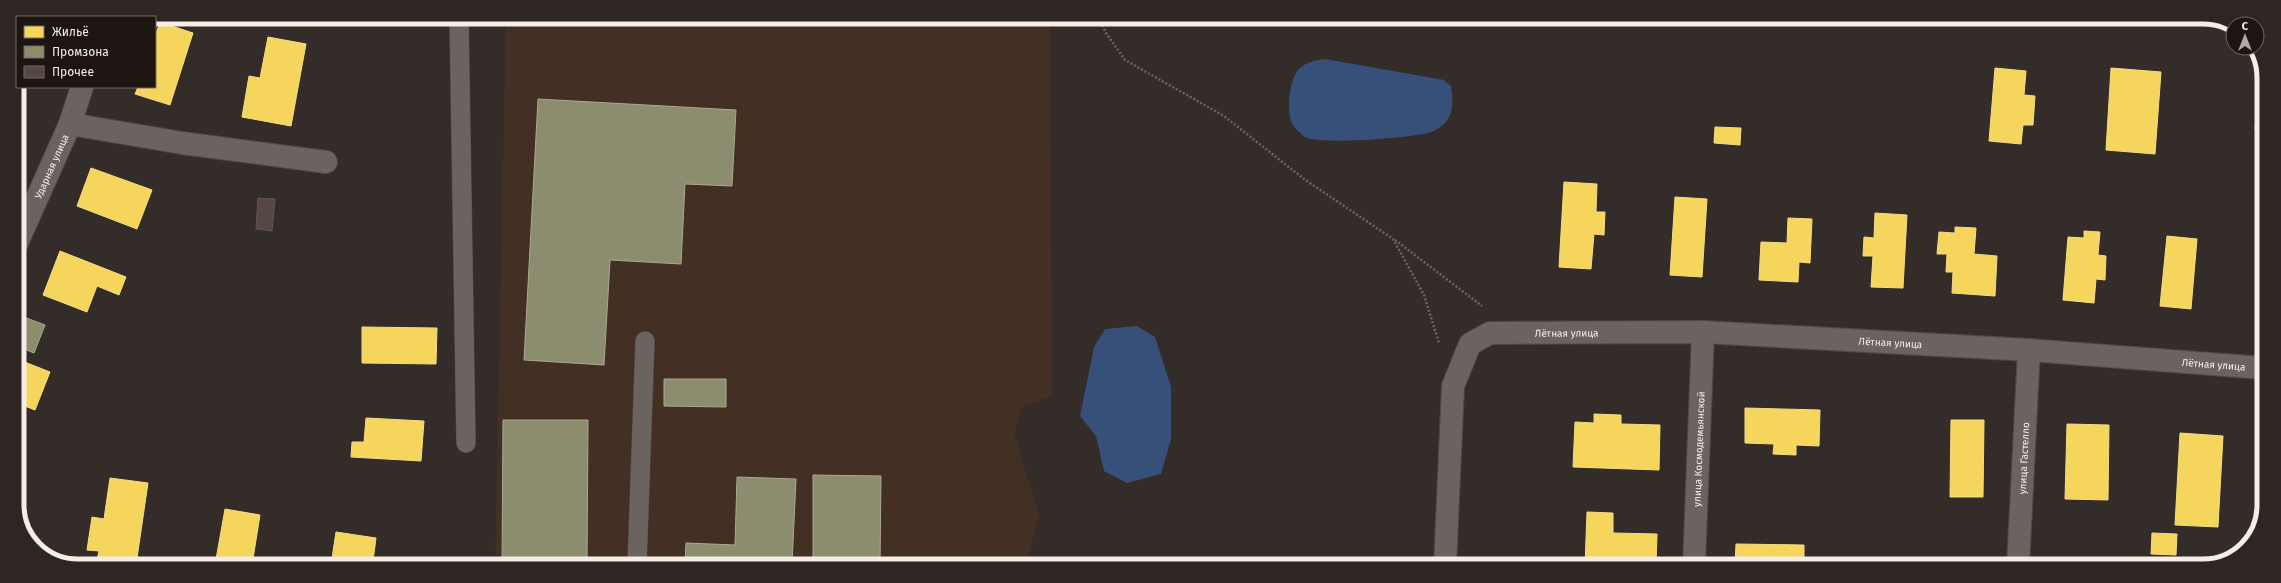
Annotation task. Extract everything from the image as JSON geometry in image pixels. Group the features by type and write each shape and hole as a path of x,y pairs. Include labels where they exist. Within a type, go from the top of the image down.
{"street":[{"name":"Ударная улица","path":"24,227 70,124 82,88"},
{"path":"70,124 182,143 326,162"},
{"name":"Лётная улица","path":"1445,559 1453,386 1470,344 1490,333 1703,332 2029,350 2257,368"},
{"name":"улица Космодемьянской","path":"1694,559 1703,332"},
{"name":"улица Гастелло","path":"2018,559 2029,350"}],"lane":[{"path":"459,24 466,443"},
{"path":"637,559 646,341"}],"path":[{"path":"1102,24 1106,33 1125,60 1224,116 1304,180 1393,239 1517,332"},
{"path":"1393,239 1424,295 1453,386"}],"shaded area":[{"path":"506,24 1050,24 1052,396 1021,407 1014,434 1039,514 1028,559 495,559"}],"water":[{"path":"1325,59 1444,80 1451,86 1452,101 1450,115 1445,123 1438,129 1429,133 1413,136 1344,141 1305,137 1295,128 1291,121 1289,101 1293,78 1296,72 1305,64"},
{"path":"1137,326 1155,337 1171,387 1171,439 1161,474 1127,483 1104,471 1096,436 1080,416 1094,347 1105,329"}],"building: Жильё":[{"path":"159,24 166,24 193,33 170,105 135,94 138,88 156,88 156,34"},
{"path":"268,37 306,44 291,126 242,117 249,76 260,78"},
{"path":"1995,68 2026,71 2024,95 2035,96 2033,125 2023,125 2021,144 1989,141"},
{"path":"2111,68 2161,72 2155,154 2106,150"},
{"path":"2257,113 2257,129 2255,129"},
{"path":"1715,127 1741,128 1740,145 1714,143"},
{"path":"91,168 152,190 137,229 77,206"},
{"path":"1564,182 1597,184 1596,212 1605,212 1604,235 1594,234 1591,269 1559,267"},
{"path":"1675,197 1707,199 1702,277 1670,275"},
{"path":"1875,213 1907,215 1903,288 1871,287 1873,256 1863,256 1864,237 1874,238"},
{"path":"1788,218 1812,219 1810,263 1799,262 1798,282 1759,280 1761,242 1787,243"},
{"path":"1955,227 1976,228 1974,254 1997,256 1995,296 1952,293 1953,272 1946,272 1947,254 1937,254 1939,232 1955,233"},
{"path":"2084,231 2100,232 2098,255 2106,256 2105,280 2096,279 2094,303 2063,300 2068,237 2084,238"},
{"path":"2167,236 2197,239 2191,309 2160,306"},
{"path":"60,251 126,277 119,295 97,286 87,312 43,295"},
{"path":"362,327 437,328 436,364 362,363"},
{"path":"24,362 50,372 35,410 24,406"},
{"path":"1745,408 1820,410 1819,446 1796,445 1796,455 1773,454 1774,444 1745,443"},
{"path":"1594,414 1621,415 1621,424 1660,425 1659,470 1573,467 1575,422 1594,423"},
{"path":"366,418 424,421 421,461 351,457 352,442 364,442"},
{"path":"1951,420 1984,420 1983,497 1950,497"},
{"path":"2067,424 2109,425 2108,500 2065,499"},
{"path":"2180,433 2223,436 2218,527 2175,525"},
{"path":"110,478 148,483 137,559 97,559 99,551 87,550 92,517 104,519"},
{"path":"225,509 260,515 253,559 216,559"},
{"path":"1587,512 1613,513 1613,533 1657,534 1656,559 1585,559"},
{"path":"336,532 376,538 373,559 332,559"},
{"path":"2152,533 2177,534 2176,555 2151,554"},
{"path":"1736,544 1804,545 1804,559 1735,559"}],"building: Промзона":[{"path":"538,99 736,110 732,186 685,184 681,264 610,260 604,365 524,360"},
{"path":"24,317 45,325 34,353 24,349"},
{"path":"664,379 726,379 726,407 664,406"},
{"path":"503,420 588,420 587,559 502,559"},
{"path":"813,475 881,476 880,559 813,559"},
{"path":"737,477 796,479 792,559 685,559 686,543 735,545"}],"building: Прочее":[{"path":"258,198 275,199 272,231 256,229"}]}
